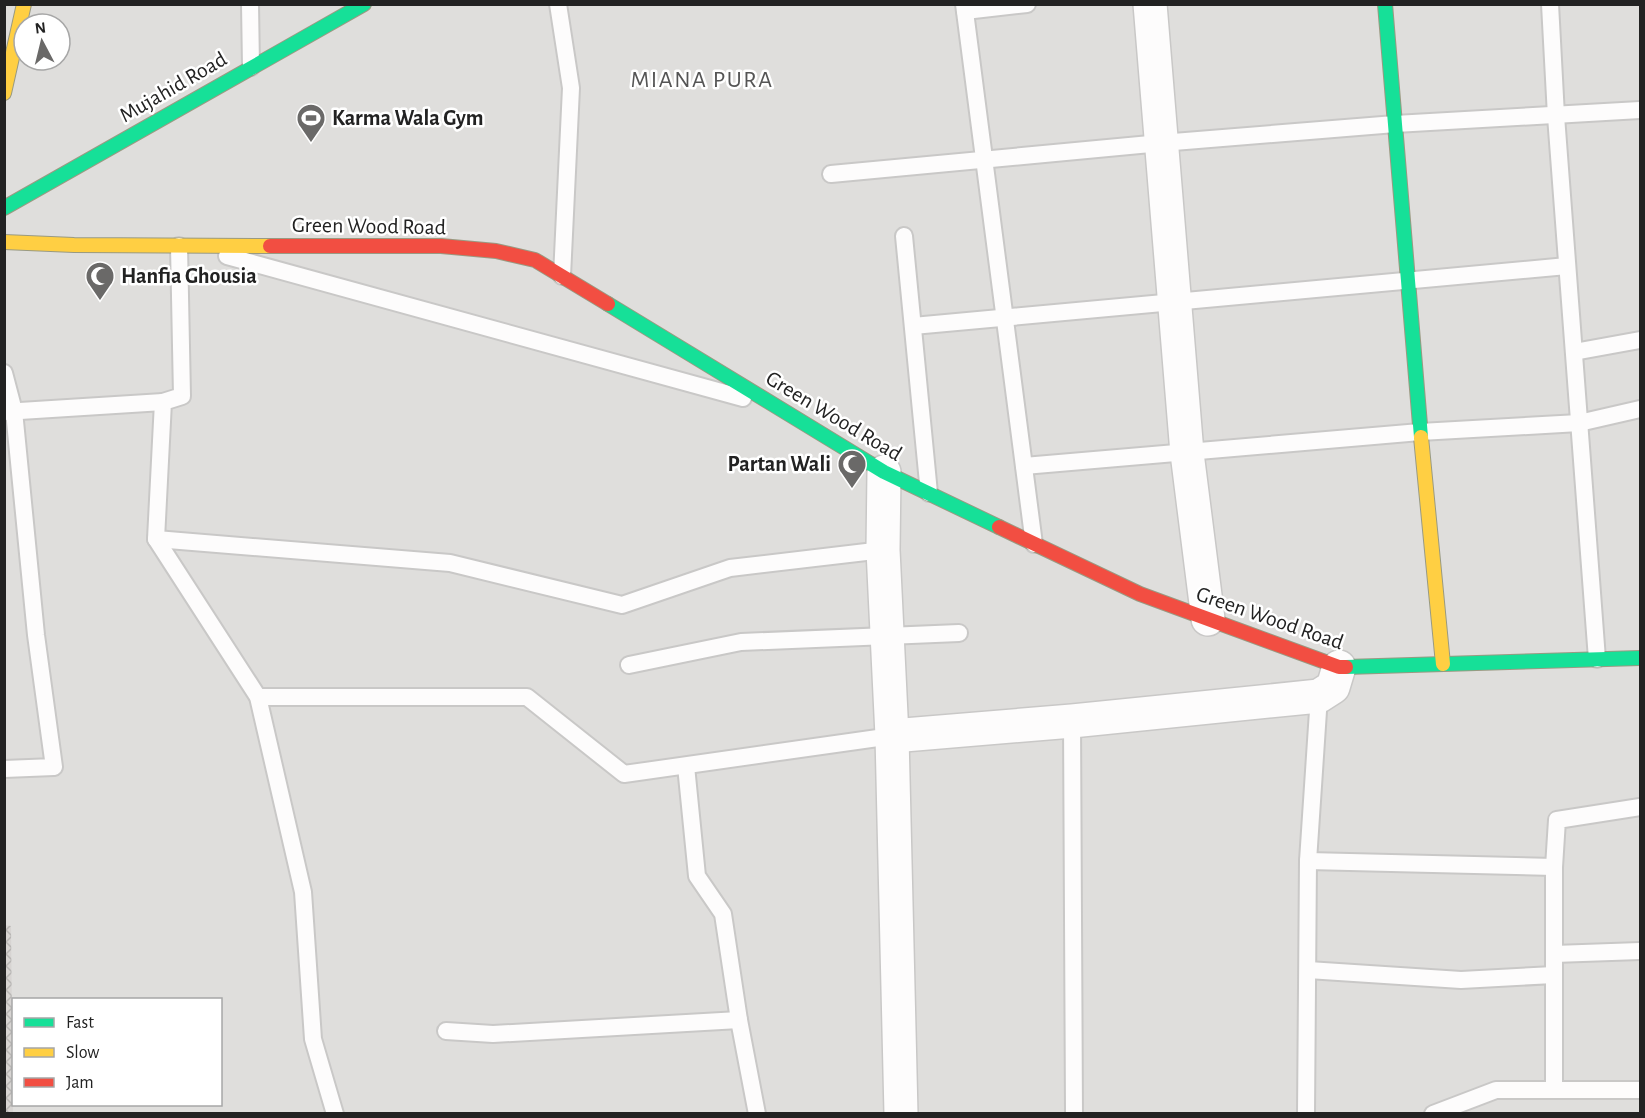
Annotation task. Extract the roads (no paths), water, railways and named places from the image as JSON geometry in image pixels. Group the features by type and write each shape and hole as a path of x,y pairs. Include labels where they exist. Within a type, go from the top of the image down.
{"street":[{"path":"4,93 24,4"},
{"name":"Mujahid Road","path":"4,208 364,4"},
{"path":"1150,4 1187,453 1208,619"},
{"path":"1385,4 1420,432 1443,664"},
{"name":"Green Wood Road","path":"4,242 183,246 441,246 496,251 535,260 884,472 1140,594 1339,667 1641,658"},
{"path":"884,472 883,550 892,736 901,1113"},
{"path":"892,736 1072,721 1318,696 1333,687 1339,667"}],"lane":[{"path":"250,4 251,67"},
{"path":"558,4 572,88 562,276"},
{"path":"1028,4 964,8 1034,544"},
{"path":"1550,4 1556,116 1597,659"},
{"path":"831,174 1395,124 1641,110"},
{"path":"904,236 929,493"},
{"path":"9,411 163,402 182,396 183,246 779,408"},
{"path":"913,326 1567,267"},
{"path":"1574,352 1641,340"},
{"path":"4,373 54,767 4,769"},
{"path":"163,402 156,539 258,697 303,892 313,1039 335,1113"},
{"path":"1024,466 1420,432 1580,423 1641,409"},
{"path":"156,539 450,563 622,605 730,568 883,550"},
{"path":"629,665 741,642 959,633"},
{"path":"1306,1113 1308,861 1318,696"},
{"path":"258,697 527,697 624,774 892,736"},
{"path":"1072,721 1074,1113"},
{"path":"686,766 697,876 723,914 739,1020 757,1113"},
{"path":"1554,1090 1554,867 1557,819 1641,807"},
{"path":"1308,861 1554,867"},
{"path":"1554,954 1641,951"},
{"path":"1308,970 1461,980 1554,975"},
{"path":"446,1031 493,1034 739,1020"},
{"path":"1433,1113 1496,1090 1641,1090"}],"place":[{"name":"Karma Wala Gym","path":"311,144"},
{"name":"Hanfia Ghousia","path":"100,302"},
{"name":"Partan Wali","path":"852,490"}],"district":[{"name":"MIANA PURA","path":"702,80"}]}
